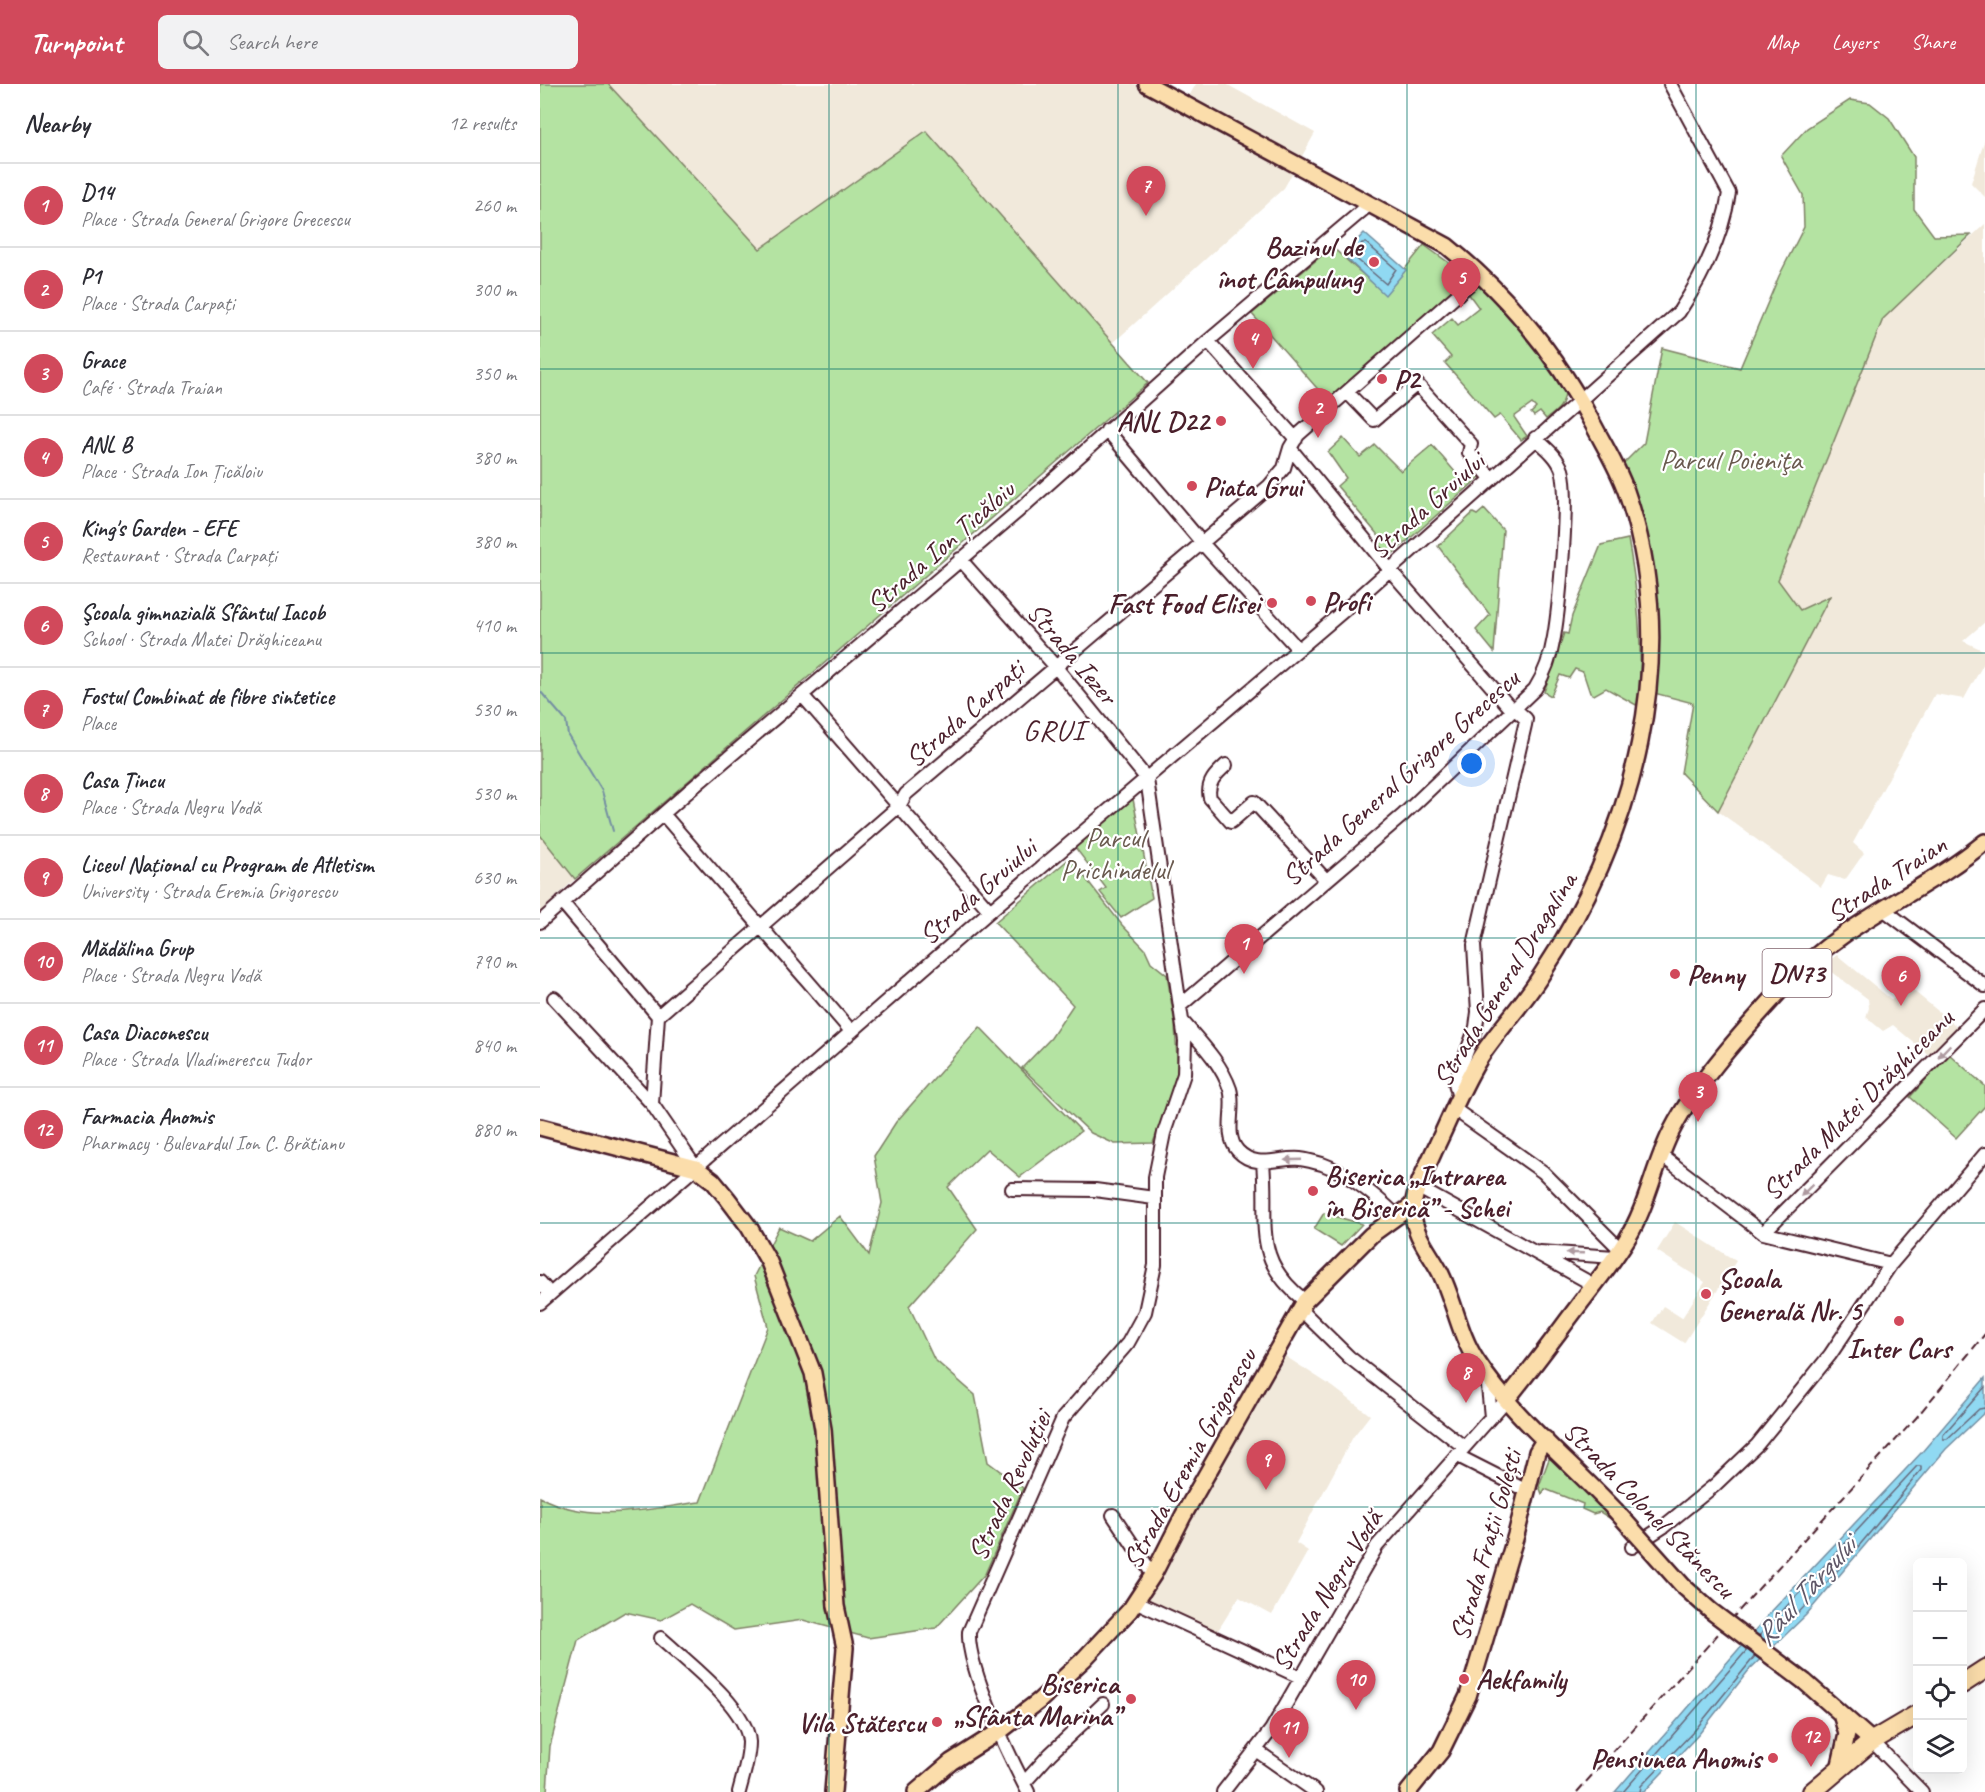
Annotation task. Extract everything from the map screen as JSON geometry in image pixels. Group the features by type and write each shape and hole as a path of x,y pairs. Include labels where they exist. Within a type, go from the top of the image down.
{"highway":[{"path":"1967,1681 1985,1669"},
{"path":"1812,1792 1840,1765 1872,1741 1913,1716"}],"main road":[{"name":"Strada General Dragalina","path":"1147,84 1447,246 1481,273 1527,323 1580,398 1619,472 1633,515 1650,619 1648,702 1638,753 1614,836 1597,877 1545,970 1482,1054 1457,1104 1413,1204 1414,1224 1419,1237 1443,1280 1469,1347 1507,1399"},
{"name":"Strada Traian","path":"1661,1155 1678,1119 1757,1017 1809,962 1883,909 1948,869 1985,842"},
{"path":"540,1127 696,1168 713,1181 727,1198 764,1253 813,1373 823,1429 837,1606 845,1648 833,1792"},
{"name":"Strada Negru Vodă","path":"1507,1399 1618,1253 1641,1213 1661,1155"},
{"name":"Strada Eremia Grigorescu","path":"916,1792 951,1762 1000,1731 1084,1659 1137,1602 1302,1305 1371,1235 1413,1204"},
{"path":"1486,1373 1502,1381 1522,1380 1522,1399 1527,1420"},
{"name":"Strada Colonel Stănescu","path":"1507,1399 1615,1510 1683,1586 1711,1611 1805,1682 1872,1741"},
{"name":"Strada Frații Golești","path":"1408,1792 1442,1750 1468,1696 1537,1452 1545,1438"},
{"path":"1840,1711 1847,1734 1840,1765"}],"street":[{"name":"Strada Gruiului","path":"540,1303 990,911 1390,570 1535,438 1641,348 1679,312 1700,277 1727,206 1729,193 1670,84"},
{"name":"Strada Ion Țicăloiu","path":"540,922 1208,341 1370,204"},
{"name":"Strada Carpați","path":"658,1016 899,806 906,794 1269,486 1284,468 1293,443 1481,273"},
{"path":"1208,341 1293,443 1390,570 1514,710 1526,718 1474,945 1478,1012 1476,1028 1455,1083 1457,1104 1544,1172 1618,1253"},
{"path":"1347,392 1374,420 1417,384 1470,444 1469,453 1491,478"},
{"path":"1107,430 1203,544 1298,649"},
{"name":"Strada General Grigore Grecescu","path":"1180,1006 1403,815 1535,689 1550,655 1554,637 1564,495 1562,470 1552,454 1535,438"},
{"name":"Strada Iezer","path":"960,559 1055,666 1147,779"},
{"path":"802,696 990,911"},
{"path":"1226,765 1213,777 1210,798 1231,822 1254,802 1326,880"},
{"name":"Strada Revoluției","path":"1026,1788 1000,1731 970,1653 969,1632 1063,1418 1128,1343 1145,1312 1155,1265 1154,1198 1159,1151 1184,1074 1185,1041 1147,779"},
{"path":"663,814 852,1031"},
{"path":"562,902 658,1016 652,1104"},
{"path":"1883,909 1985,986"},
{"path":"554,998 652,1104 696,1168"},
{"name":"Strada Matei Drăghiceanu","path":"1763,1233 1985,1009"},
{"path":"1182,1021 1215,1059 1231,1092 1232,1141 1239,1152 1263,1163 1299,1159 1324,1165 1354,1180 1397,1216"},
{"path":"1632,1547 1663,1527 1715,1485 1757,1446 1830,1354 1891,1264 1985,1154"},
{"path":"1661,1155 1763,1233 1891,1264"},
{"path":"1263,1163 1265,1246 1270,1261 1284,1283 1349,1357 1460,1451 1527,1491"},
{"path":"1419,1188 1594,1285"},
{"path":"1012,1189 1095,1190 1154,1198"},
{"path":"1535,1252 1618,1253"},
{"path":"540,1282 550,1294"},
{"path":"1486,1373 1491,1417"},
{"name":"Strada Negru Vodă","path":"1223,1792 1257,1751 1377,1545 1507,1399"},
{"path":"1113,1515 1153,1575"},
{"path":"1137,1602 1300,1677"},
{"path":"661,1638 726,1701 746,1728 749,1742 739,1792"},
{"path":"1026,1788 1050,1754 1103,1704"},
{"path":"1872,1741 1922,1792"},
{"path":"1257,1751 1316,1792"}],"shaded area":[{"path":"608,84 1136,84 1180,112 1196,84 1226,84 1315,133 1284,188 1113,343 926,131 760,249"},
{"path":"1985,139 1985,197 1971,183"},
{"path":"1985,224 1985,622 1963,641 1985,651 1985,661 1964,699 1935,694 1853,843 1864,853 1845,880 1828,875 1821,887 1718,811 1829,597 1800,610 1778,580 1883,319"},
{"path":"540,835 575,879 540,912"},
{"path":"1837,955 1892,1000 1905,984 1960,1029 1946,1045 1943,1042 1931,1057 1893,1025 1883,1031 1866,1017 1869,1008 1868,999 1823,965"},
{"name":"Școala Generală Nr. 5","path":"1675,1222 1736,1261 1684,1343 1652,1323 1663,1306 1682,1318 1705,1282 1657,1251"},
{"path":"1285,1356 1333,1387 1370,1415 1353,1437 1296,1543 1308,1551 1272,1615 1239,1597 1217,1632 1146,1599"}],"green space":[{"path":"540,84 608,84 760,249 926,131 1148,383 575,879 540,835"},
{"name":"Parcul Poieniţa","path":"1850,100 1870,103 1889,118 1914,157 1914,209 1934,236 1971,235 1883,319 1778,580 1800,610 1830,596 1718,811 1681,773 1693,703 1654,693 1652,605 1647,548 1633,492 1622,465 1644,443 1662,348 1740,368 1779,276 1804,227 1803,195 1781,156 1807,128"},
{"path":"1424,245 1466,275 1466,281 1330,403 1252,314 1332,247 1385,294"},
{"path":"1481,281 1528,337 1565,390 1564,400 1560,407 1546,419 1540,412 1534,416 1531,413 1536,408 1532,404 1514,417 1527,436 1521,440 1500,415 1494,419 1445,363 1451,357 1432,335 1452,318 1458,325 1479,308 1468,293"},
{"path":"1343,438 1360,457 1375,445 1401,471 1432,445 1462,480 1473,470 1480,477 1389,557 1376,545 1382,540 1337,486 1346,478 1328,452"},
{"path":"1484,509 1503,530 1494,652 1476,630 1490,615 1438,546 1473,513 1477,515"},
{"path":"1628,539 1639,622 1638,706 1606,688 1594,695 1590,693 1583,672 1575,669 1569,678 1560,675 1551,696 1544,692 1564,633 1568,634 1572,616 1601,545"},
{"name":"Parcul Prichindelul","path":"1133,799 1152,898 1121,918 1100,892 1106,888 1074,846"},
{"path":"1070,858 1122,925 1145,949 1151,962 1167,975 1175,1025 1178,1076 1153,1143 1115,1144 1091,1133 1022,1068 1051,1038 1073,1005 995,922"},
{"path":"980,1027 1081,1131 1020,1177 987,1149 948,1187 977,1229 909,1306 934,1359 975,1395 988,1462 1023,1488 985,1574 936,1628 868,1638 803,1620 734,1630 690,1604 661,1620 625,1612 578,1640 550,1746 547,1792 540,1792 540,1497 578,1510 598,1512 639,1511 700,1502 768,1327 754,1276 779,1227 810,1241 840,1216 869,1255 882,1203 874,1156 896,1122"},
{"path":"1949,1054 1985,1086 1985,1106 1956,1138 1910,1097"},
{"path":"1324,1213 1362,1224 1341,1246 1314,1229"},
{"path":"1553,1458 1613,1517 1611,1519 1600,1512 1593,1514 1582,1509 1583,1504 1545,1489 1542,1494 1539,1486 1549,1459"}],"water":[{"name":"Bazinul de înot Câmpulung","path":"1364,233 1406,270 1385,295 1343,255"},
{"name":"Râul Târgului","path":"1985,1378 1985,1412 1946,1449 1806,1615 1749,1670 1699,1734 1644,1792 1615,1792 1769,1614 1922,1452"}],"waterway":[{"path":"540,691 566,721 568,735 602,791 613,831"}],"railway":[{"path":"1577,1792 1761,1586 1916,1418 1985,1334"}],"place":[{"name":"Fostul Combinat de fibre sintetice","path":"1146,216"},
{"name":"Bazinul de înot Câmpulung","path":"1374,262"},
{"name":"King's Garden - EFE","path":"1461,308"},
{"name":"ANL B","path":"1253,369"},
{"name":"P2","path":"1382,379"},
{"name":"ANL D22","path":"1221,421"},
{"name":"P1","path":"1318,438"},
{"name":"Piata Grui","path":"1192,486"},
{"name":"Profi","path":"1311,601"},
{"name":"Fast Food Elisei","path":"1272,603"},
{"name":"D14","path":"1244,974"},
{"name":"Penny","path":"1675,974"},
{"name":"Şcoala gimnazială Sfântul Iacob","path":"1901,1006"},
{"name":"Grace","path":"1698,1122"},
{"name":"Biserica „Intrarea în Biserică” - Schei","path":"1313,1191"},
{"name":"Școala Generală Nr. 5","path":"1706,1294"},
{"name":"Inter Cars","path":"1899,1321"},
{"name":"Casa Țincu","path":"1466,1403"},
{"name":"Liceul Național cu Program de Atletism","path":"1266,1490"},
{"name":"Aekfamily","path":"1464,1679"},
{"name":"Biserica „Sfânta Marina”","path":"1131,1699"},
{"name":"Mădălina Grup","path":"1356,1710"},
{"name":"Vila Stătescu","path":"937,1722"},
{"name":"Casa Diaconescu","path":"1289,1758"},
{"name":"Pensiunea Anomis","path":"1773,1758"},
{"name":"Farmacia Anomis","path":"1811,1767"}],"district":[{"name":"GRUI","path":"1054,730"}]}
